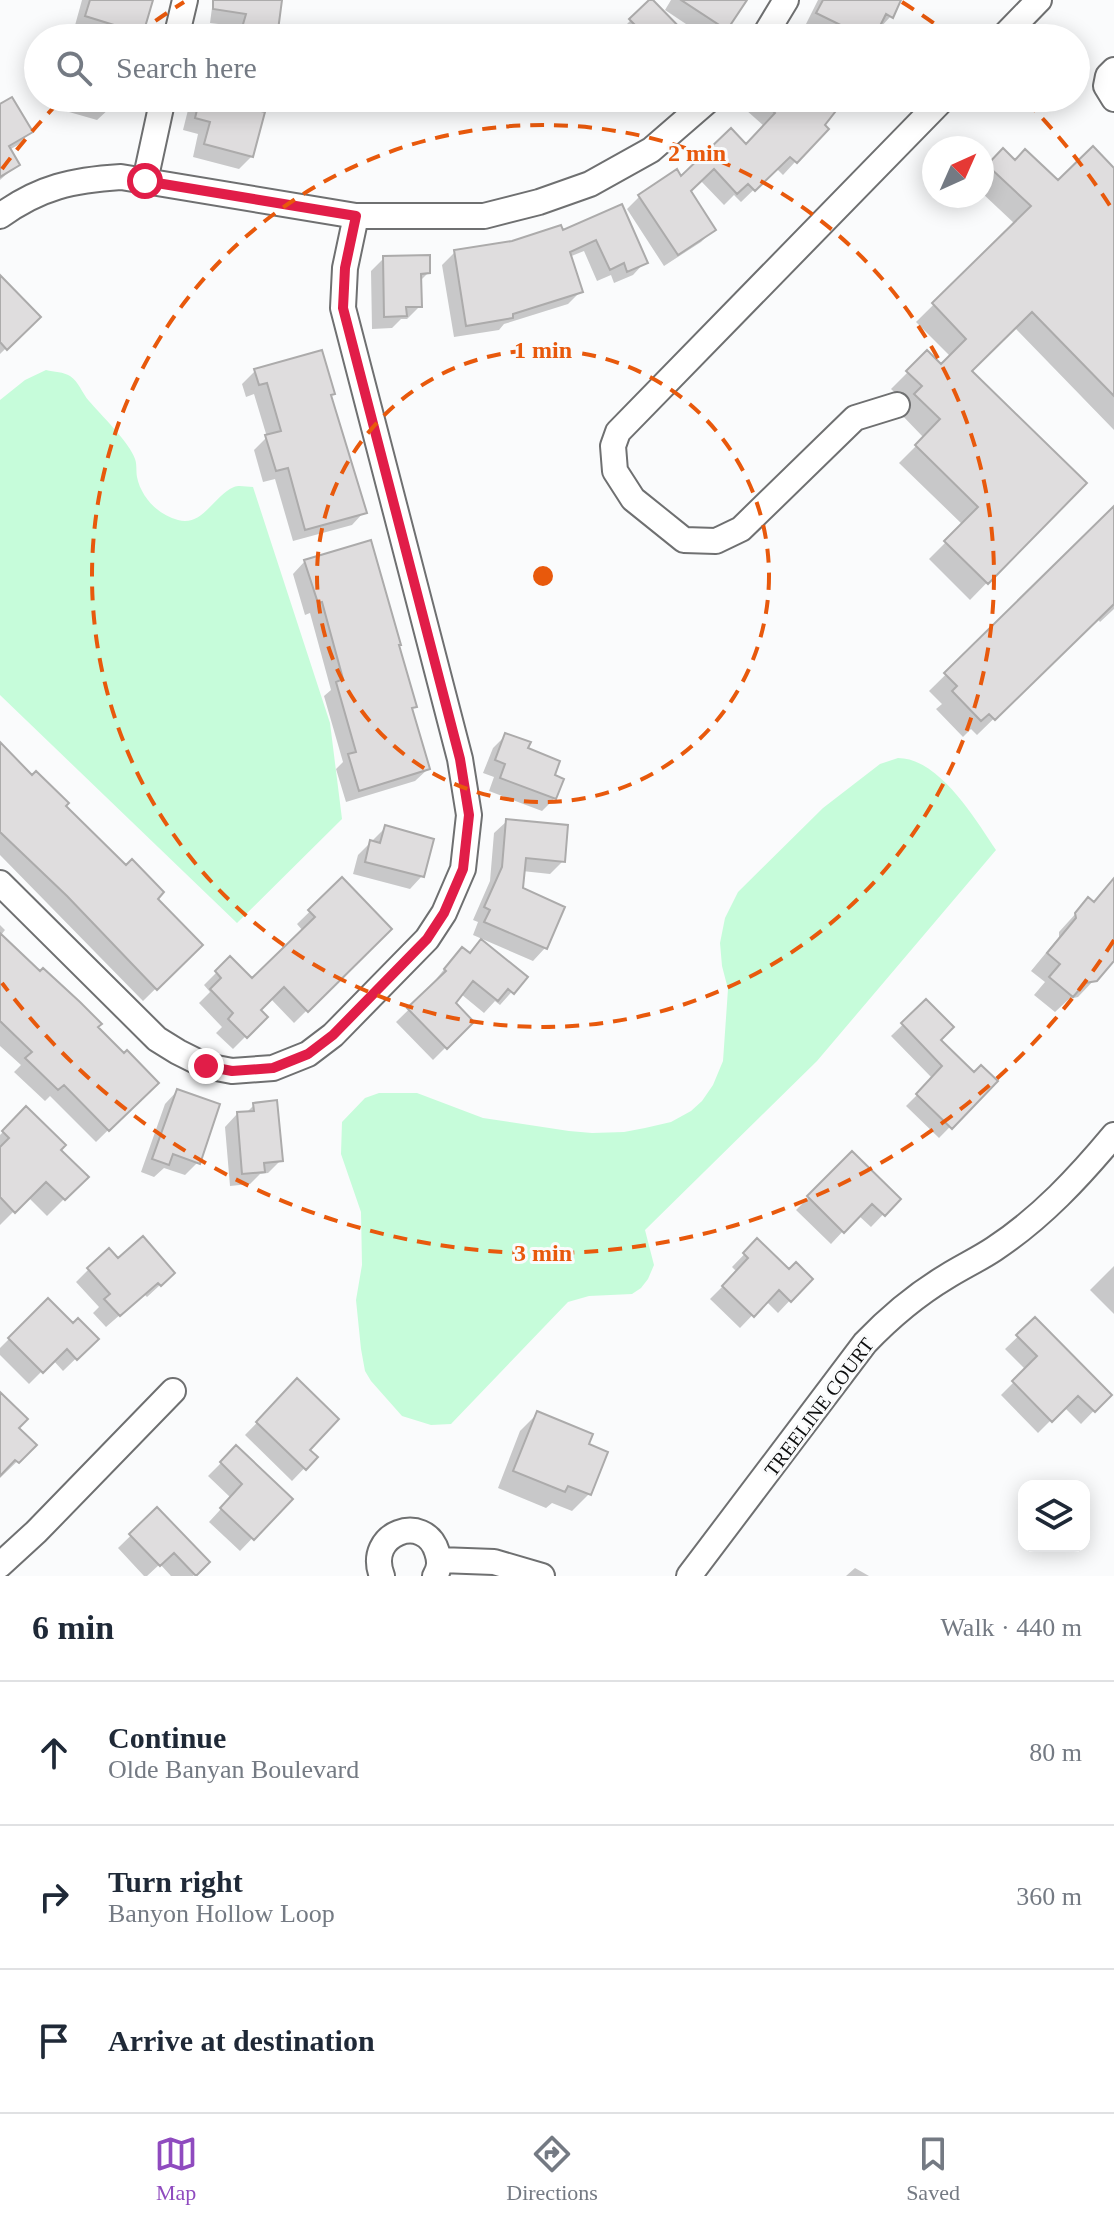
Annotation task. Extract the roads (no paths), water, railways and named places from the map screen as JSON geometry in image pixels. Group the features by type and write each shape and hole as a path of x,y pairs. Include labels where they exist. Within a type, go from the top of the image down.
{"street":[{"path":"179,24 185,0"},
{"path":"771,24 786,0"},
{"path":"1016,24 1039,0"},
{"path":"1114,70 1108,76 1106,86 1114,99"},
{"path":"145,181 160,112"},
{"path":"0,216 50,188 81,180 121,177 356,216 484,216 539,202 590,184 651,150 695,112"},
{"path":"897,405 855,418 741,529 716,541 684,540 633,499 615,471 613,446 618,432 930,112"},
{"path":"0,883 157,1039 206,1066 232,1071 273,1068 308,1054 333,1035 427,939 444,913 463,869 469,815 460,759 343,308 345,268 356,216"},
{"name":"TREELINE COURT","path":"689,1576 865,1343 911,1300 1012,1236 1050,1205 1114,1135"},
{"path":"0,1565 173,1391"},
{"path":"382,1576 379,1568 382,1547 388,1538 402,1531 428,1537 435,1545 438,1568 494,1562 542,1576"}]}
